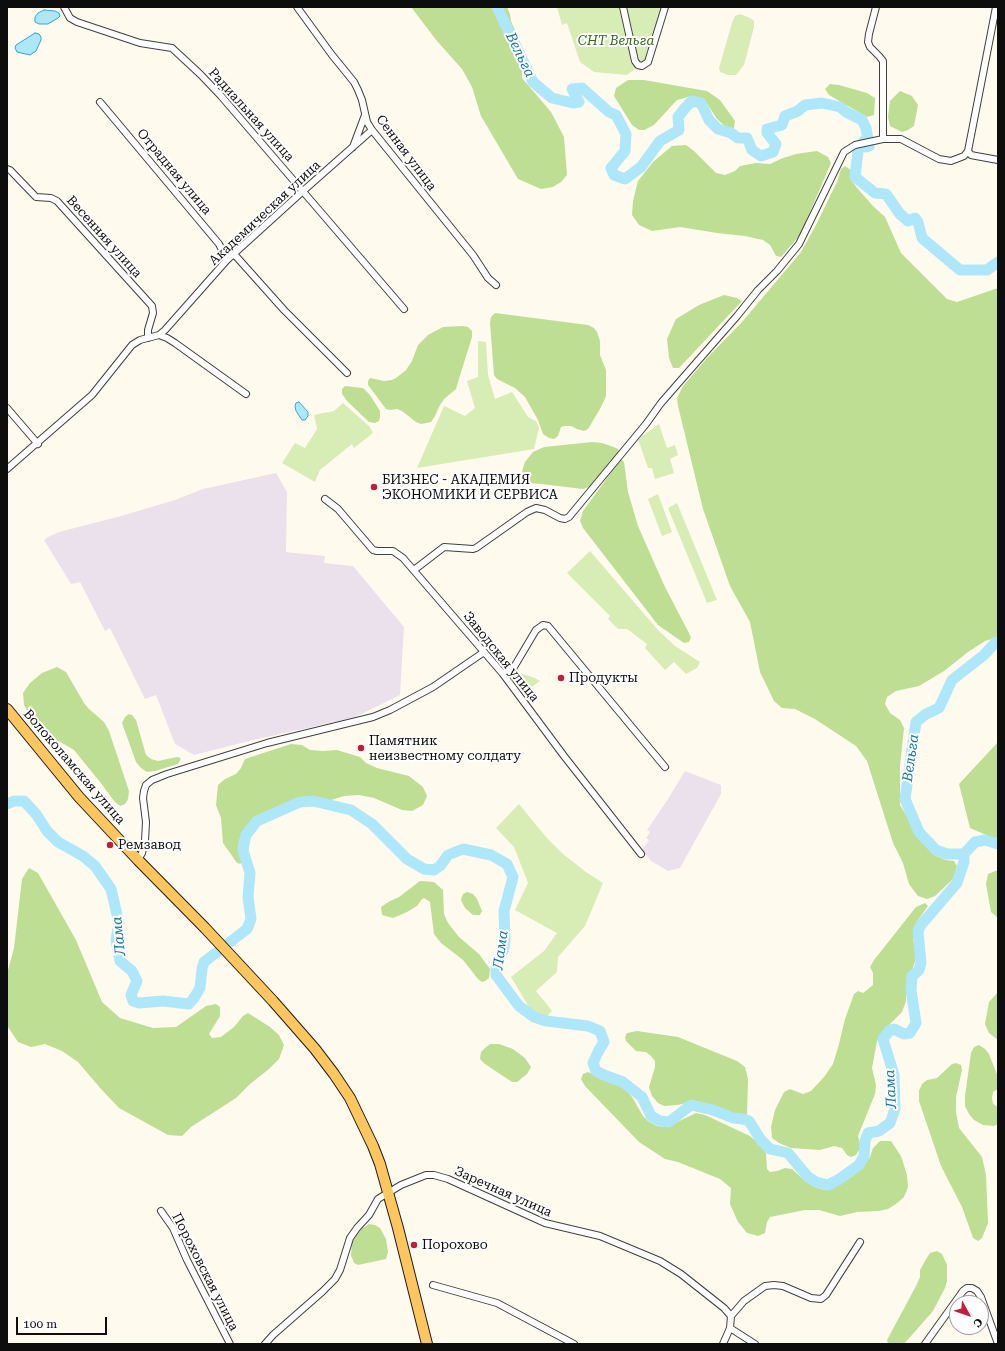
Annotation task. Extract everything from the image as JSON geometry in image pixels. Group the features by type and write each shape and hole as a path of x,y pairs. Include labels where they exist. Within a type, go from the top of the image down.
{"main road":[{"name":"Волоколамская улица","path":"7,709 79,797 205,928 315,1049 346,1092 373,1146 389,1191 427,1344"}],"street":[{"name":"Радиальная улица","path":"64,7 70,18 77,22 140,43 172,48 221,96 404,308"},
{"name":"Сенная улица","path":"298,7 354,82 362,100 367,122 372,130 473,255 488,278 496,285"},
{"path":"623,7 635,61 638,65 642,66 648,62 666,7"},
{"path":"876,7 868,42 870,47 883,61 883,139"},
{"path":"414,570 444,547 476,548 527,512 536,508 545,510 560,518 565,519 569,517 646,424 661,403 758,290 778,271 799,244 844,152 855,145 883,139 901,139 940,159 951,161 959,159 968,151 996,7"},
{"name":"Отрадная улица","path":"100,102 219,244 227,260"},
{"path":"352,148 365,115"},
{"name":"Академическая улица","path":"7,469 38,444 92,395 132,345 140,340 159,335 170,325 227,260 372,130"},
{"path":"968,151 971,155 998,160"},
{"name":"Весенняя улица","path":"9,169 36,196 51,198 57,201 152,306 153,312 148,330 148,338"},
{"path":"234,254 284,310 347,374"},
{"path":"159,335 175,343 246,394"},
{"path":"7,408 38,444"},
{"name":"Заводская улица","path":"325,498 338,509 373,550 393,551 398,553 414,570 503,674 564,756 641,854"},
{"path":"503,674 514,667 536,630 543,625 548,626 665,767"},
{"path":"138,860 142,853 145,841 146,822 143,798 144,791 146,785 152,780 267,742 373,717 390,710 433,687 484,652"},
{"name":"Заречная улица","path":"265,1344 335,1279 340,1270 350,1238 369,1215 378,1199 389,1191 426,1175 434,1175 448,1179 545,1224 600,1236 660,1260 681,1274 724,1308 731,1316"},
{"name":"Пороховская улица","path":"160,1211 173,1228 187,1260 230,1344"},
{"path":"723,1344 730,1328 731,1316 744,1301 765,1286 783,1286 810,1298 821,1299 826,1295 860,1242"},
{"path":"433,1285 497,1303 574,1344"},
{"path":"925,1344 963,1291 967,1288 972,1288 981,1296 998,1344"},
{"path":"730,1328 755,1344"}],"shaded area":[{"path":"276,473 287,492 286,552 325,556 324,563 353,566 404,627 400,695 353,718 253,740 194,755 175,744 156,695 145,699 110,628 105,631 80,582 71,584 44,540 59,532 175,500 203,489"},
{"path":"685,771 721,785 721,794 680,868 668,871 651,861 642,850 649,840 646,838 650,832 647,830"}],"green space":[{"path":"411,7 507,7 511,21 523,49 522,78 551,112 564,137 567,175 561,182 553,187 541,189 518,179 481,116 472,87 462,69 437,41"},
{"name":"СНТ Вельга","path":"557,7 662,7 645,61 627,75 594,72 580,62 567,23 562,25"},
{"path":"740,14 754,21 754,27 744,65 736,75 728,75 720,72 719,68 732,23 735,16"},
{"path":"628,80 644,80 707,91 720,100 735,121 734,128 728,129 717,119 704,99 692,96 677,100 654,125 644,130 639,130 632,125 614,96 616,88"},
{"path":"830,84 867,93 875,98 874,115 867,117 829,95 825,89"},
{"path":"900,91 912,96 918,105 914,126 902,132 890,126 888,117 890,101"},
{"path":"686,145 716,173 725,175 735,171 740,166 756,163 770,164 796,154 817,151 828,157 831,163 800,235 781,257 776,256 770,245 763,240 680,227 652,231 639,225 632,215 633,201 638,181 653,162 672,146"},
{"path":"845,166 851,170 851,180 858,189 885,217 901,253 947,299 957,302 998,288 998,637 985,641 944,671 919,686 896,691 887,697 885,704 890,713 900,720 904,728 900,766 900,805 923,843 936,856 954,861 957,866 953,879 935,896 927,899 918,896 909,884 903,863 893,843 867,761 856,746 815,719 795,709 782,708 774,701 760,672 750,622 730,586 703,509 677,398 683,386 708,357 742,322 801,252 837,182 841,169"},
{"path":"724,295 737,298 742,301 679,368 673,368 669,358 667,339 676,319 699,305"},
{"path":"495,313 588,325 594,328 600,341 600,355 606,370 606,396 588,429 584,431 571,426 565,426 561,427 558,436 554,439 549,438 543,434 538,420 525,397 515,388 497,379 494,375 490,323 491,317"},
{"path":"443,327 468,327 472,331 472,337 456,389 444,399 431,422 421,424 402,411 397,409 386,409 368,385 370,378 384,381 396,378 406,370 412,361 418,345 428,335"},
{"path":"478,341 486,342 488,375 495,399 512,392 528,417 536,421 539,428 534,449 417,468 444,406 465,416 475,408 467,381 478,377"},
{"path":"345,386 363,388 370,395 380,411 379,421 375,423 369,422 348,402 342,394 342,389"},
{"path":"343,403 370,427 373,433 354,448 352,444 320,470 315,482 282,463 295,443 305,448 317,429 314,415 334,411"},
{"path":"659,424 667,448 675,445 678,455 670,459 674,473 655,479 652,468 648,468 638,439"},
{"path":"592,442 602,443 619,450 589,487 583,489 531,483 525,478 522,471 525,462 533,452 544,447"},
{"path":"621,459 624,462 628,492 638,526 664,585 691,637 689,642 684,643 658,625 583,528 580,521 583,511"},
{"path":"658,494 672,532 662,536 648,499"},
{"path":"677,503 717,600 707,603 668,508"},
{"path":"590,551 658,630 675,646 700,662 697,668 686,674 674,662 665,670 645,648 647,644 627,629 618,629 608,619 610,616 567,573"},
{"path":"57,667 66,672 84,703 104,722 109,731 129,791 128,799 125,804 120,806 114,801 74,750 45,733 32,719 24,705 23,693 30,683 42,673"},
{"path":"520,673 540,681 522,694 509,679 511,676"},
{"path":"129,714 136,720 146,755 151,759 158,761 177,757 181,758 178,764 147,772 141,768 136,762 122,723 125,717"},
{"path":"998,742 998,840 970,828 959,784"},
{"path":"291,744 302,745 310,750 337,750 360,757 366,763 377,768 409,776 423,787 427,796 423,805 412,811 402,810 374,798 359,795 344,796 328,801 310,796 298,799 277,807 258,817 246,826 239,841 238,851 243,861 240,864 237,863 223,843 221,818 216,805 218,785 225,779 236,774 241,768 245,759"},
{"path":"519,804 546,837 563,854 603,883 585,926 558,957 557,972 536,991 552,1011 547,1016 540,1016 529,1007 511,977 544,951 557,933 515,910 528,883 514,847 496,828"},
{"path":"29,868 38,873 76,940 102,1002 120,1018 153,1028 176,1027 206,1006 216,1004 220,1007 220,1016 209,1034 212,1038 221,1037 248,1013 270,1027 279,1035 284,1045 279,1059 236,1098 191,1127 182,1136 168,1135 119,1108 78,1062 62,1051 45,1044 31,1047 18,1042 8,1027 7,974 14,948 22,879"},
{"path":"998,870 997,917 991,912 986,884 988,874"},
{"path":"420,881 434,882 443,890 444,914 448,923 459,937 479,954 490,969 489,978 485,981 482,982 478,979 463,960 441,943 434,934 430,902 424,898 417,906 393,918 382,915 381,907 399,897"},
{"path":"467,892 473,894 477,899 482,911 480,915 473,915 465,908 461,900 463,894"},
{"path":"925,903 928,906 915,927 913,939 916,954 915,962 906,985 906,1001 902,1012 887,1027 877,1041 872,1068 876,1085 875,1094 858,1136 861,1147 856,1155 851,1157 847,1155 842,1148 834,1146 820,1150 791,1148 779,1143 772,1138 771,1127 775,1110 784,1092 790,1089 803,1094 811,1091 824,1077 833,1064 845,1019 854,994 858,991 863,993 873,985 873,973 870,967 874,960 916,907"},
{"path":"998,992 998,1040 989,1033 985,1024 989,1002"},
{"path":"637,1031 678,1037 737,1061 745,1067 748,1079 747,1115 735,1115 696,1102 664,1106 658,1103 652,1096 649,1087 655,1067 655,1061 646,1052 636,1051 626,1041 625,1037 627,1033"},
{"path":"490,1044 499,1044 513,1049 525,1058 531,1067 527,1074 517,1082 512,1082 485,1064 480,1059 481,1052"},
{"path":"979,1045 989,1054 998,1077 998,1089 993,1092 992,1098 993,1104 998,1107 998,1124 994,1126 983,1125 974,1120 965,1106 971,1053 974,1047"},
{"path":"956,1063 961,1065 962,1070 956,1097 956,1112 959,1128 982,1157 986,1175 988,1223 982,1238 978,1241 973,1238 962,1207 941,1166 919,1101 919,1091 922,1084 927,1080 937,1078 952,1064"},
{"path":"588,1072 626,1090 643,1116 657,1126 667,1127 696,1113 705,1115 750,1136 766,1153 767,1169 770,1172 785,1168 792,1169 803,1179 818,1188 825,1190 836,1186 853,1176 870,1157 873,1148 880,1141 891,1141 901,1156 907,1175 908,1187 904,1197 888,1209 857,1212 840,1216 819,1210 805,1210 770,1217 767,1222 765,1233 758,1236 747,1233 738,1222 730,1204 731,1188 720,1179 678,1162 665,1159 639,1142 585,1086 581,1079 583,1074"},
{"path":"369,1224 380,1228 386,1239 388,1252 386,1259 358,1265 354,1263 351,1255 352,1242 361,1229"},
{"path":"937,1251 942,1254 947,1265 947,1281 933,1311 904,1344 888,1344 887,1340 920,1277 920,1270 930,1253"}],"water":[{"path":"44,10 55,11 59,13 60,16 48,24 39,24 35,22 35,17 38,13"},
{"path":"35,33 39,34 41,37 36,51 30,55 17,52 15,48 16,45"},
{"path":"299,402 308,412 308,416 305,420 302,420 296,411 296,403"}],"waterway":[{"name":"Вельга","path":"497,7 533,82 552,98 573,103 579,102 572,89 582,88 609,112 616,115 626,134 625,151 611,168 614,175 625,179 641,167 660,141 679,130 678,117 692,101 701,103 709,120 718,129 731,133 738,138 747,138 752,150 761,156 773,152 776,144 767,133 767,129 782,125 785,116 798,111 805,105 822,103 840,107 846,112 862,120 866,128 869,146 866,147 864,141 858,151 855,177 875,193 886,194 900,214 908,221 915,218 918,222 922,238 960,270 987,270 998,262"},
{"name":"Вельга","path":"964,854 947,854 936,850 919,832 905,799 916,722 926,714 939,708 952,680 984,655 996,642 998,643"},
{"name":"Лама","path":"7,804 14,801 24,801 36,814 47,831 58,842 83,856 95,866 111,889 119,923 116,940 120,961 132,971 137,981 131,995 133,1001 139,1003 163,1001 189,1004 194,998 200,988 204,962 247,929 251,919 248,897 250,873 243,850 246,835 257,821 300,802 313,801 351,810 372,824 407,859 424,869 434,870 440,866 448,855 463,849 491,855 507,864 513,877 504,911 504,948 496,967 496,975 519,1006 534,1017 546,1021 588,1026 600,1031 604,1042 593,1063 596,1071 623,1082 642,1097 651,1116 660,1121 669,1122 691,1105 713,1110 733,1118 749,1121 761,1140 770,1149 788,1153 808,1177 816,1182 828,1185 838,1180 859,1165 864,1156 865,1141 868,1133 879,1131 890,1123 895,1109 894,1075 883,1039 890,1030 894,1029 904,1034 910,1033 916,1023 911,990 912,976 919,970 921,963 918,931 921,925 957,883 964,862 964,854 975,842 985,840 998,844"}],"place":[{"name":"БИЗНЕС - АКАДЕМИЯ ЭКОНОМИКИ И СЕРВИСА","path":"374,487"},
{"name":"Продукты","path":"561,678"},
{"name":"Памятник неизвестному солдату","path":"361,748"},
{"name":"Ремзавод","path":"110,845"},
{"name":"Порохово","path":"414,1245"}]}
